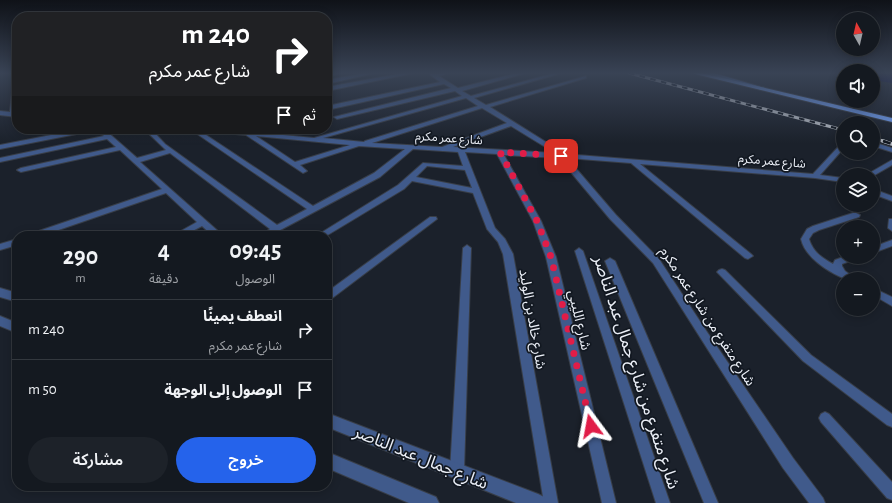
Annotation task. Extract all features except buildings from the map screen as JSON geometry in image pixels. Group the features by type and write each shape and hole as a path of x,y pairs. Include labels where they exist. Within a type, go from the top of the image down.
{"highway":[{"path":"795,96 892,120"},
{"path":"815,96 892,115"}],"street":[{"path":"332,108 382,96"},
{"path":"332,129 345,122 434,96"},
{"path":"294,165 520,96"},
{"path":"332,113 345,122 468,97 562,156"},
{"path":"0,113 12,114"},
{"path":"442,149 510,124"},
{"path":"42,134 43,151"},
{"path":"0,147 66,134"},
{"path":"104,134 213,231"},
{"path":"152,134 171,151 276,229"},
{"path":"200,134 313,210"},
{"path":"248,134 303,171"},
{"name":"شارع عمر مكرم","path":"255,134 361,144 632,161 836,179"},
{"path":"312,139 322,134"},
{"path":"0,160 108,138"},
{"path":"880,146 892,150"},
{"path":"272,231 377,175 411,147"},
{"path":"21,170 121,148"},
{"name":"شارع خالد بن الوليد","path":"460,150 491,229 502,241 508,254 551,503"},
{"path":"135,161 171,151"},
{"name":"شارع الليبي","path":"500,152 537,221 551,257 609,503"},
{"path":"815,176 836,153"},
{"name":"شارع متفرع من شارع عمر مكرم","path":"562,156 616,221 656,261 788,463 818,503"},
{"path":"632,161 748,256"},
{"path":"880,169 892,162"},
{"path":"328,231 388,196 423,165 428,163 466,168"},
{"path":"410,178 476,191"},
{"path":"48,231 168,190"},
{"path":"880,194 892,199"},
{"path":"840,272 813,254 809,250 805,239 807,234 816,228 856,215"},
{"path":"332,293 433,219"},
{"path":"892,221 892,228"},
{"path":"186,231 203,222"},
{"path":"0,247 12,243"},
{"path":"880,248 892,244"},
{"path":"457,471 467,248"},
{"name":"شارع متفرع من شارع جمال عبد الناصر","path":"579,251 663,503"},
{"path":"610,261 711,503"},
{"path":"722,272 807,358 892,421"},
{"path":"2,294 12,297"},
{"path":"880,294 891,300"},
{"path":"0,321 12,326"},
{"path":"825,418 892,493"},
{"name":"شارع جمال عبد الناصر","path":"332,422 538,503"},
{"path":"332,462 430,503"}],"railway":[{"path":"717,96 836,128"},
{"path":"880,140 886,142"},
{"path":"886,142 892,144"}],"route":[{"path":"561,156 500,152 537,221 547,244 591,426"}]}
